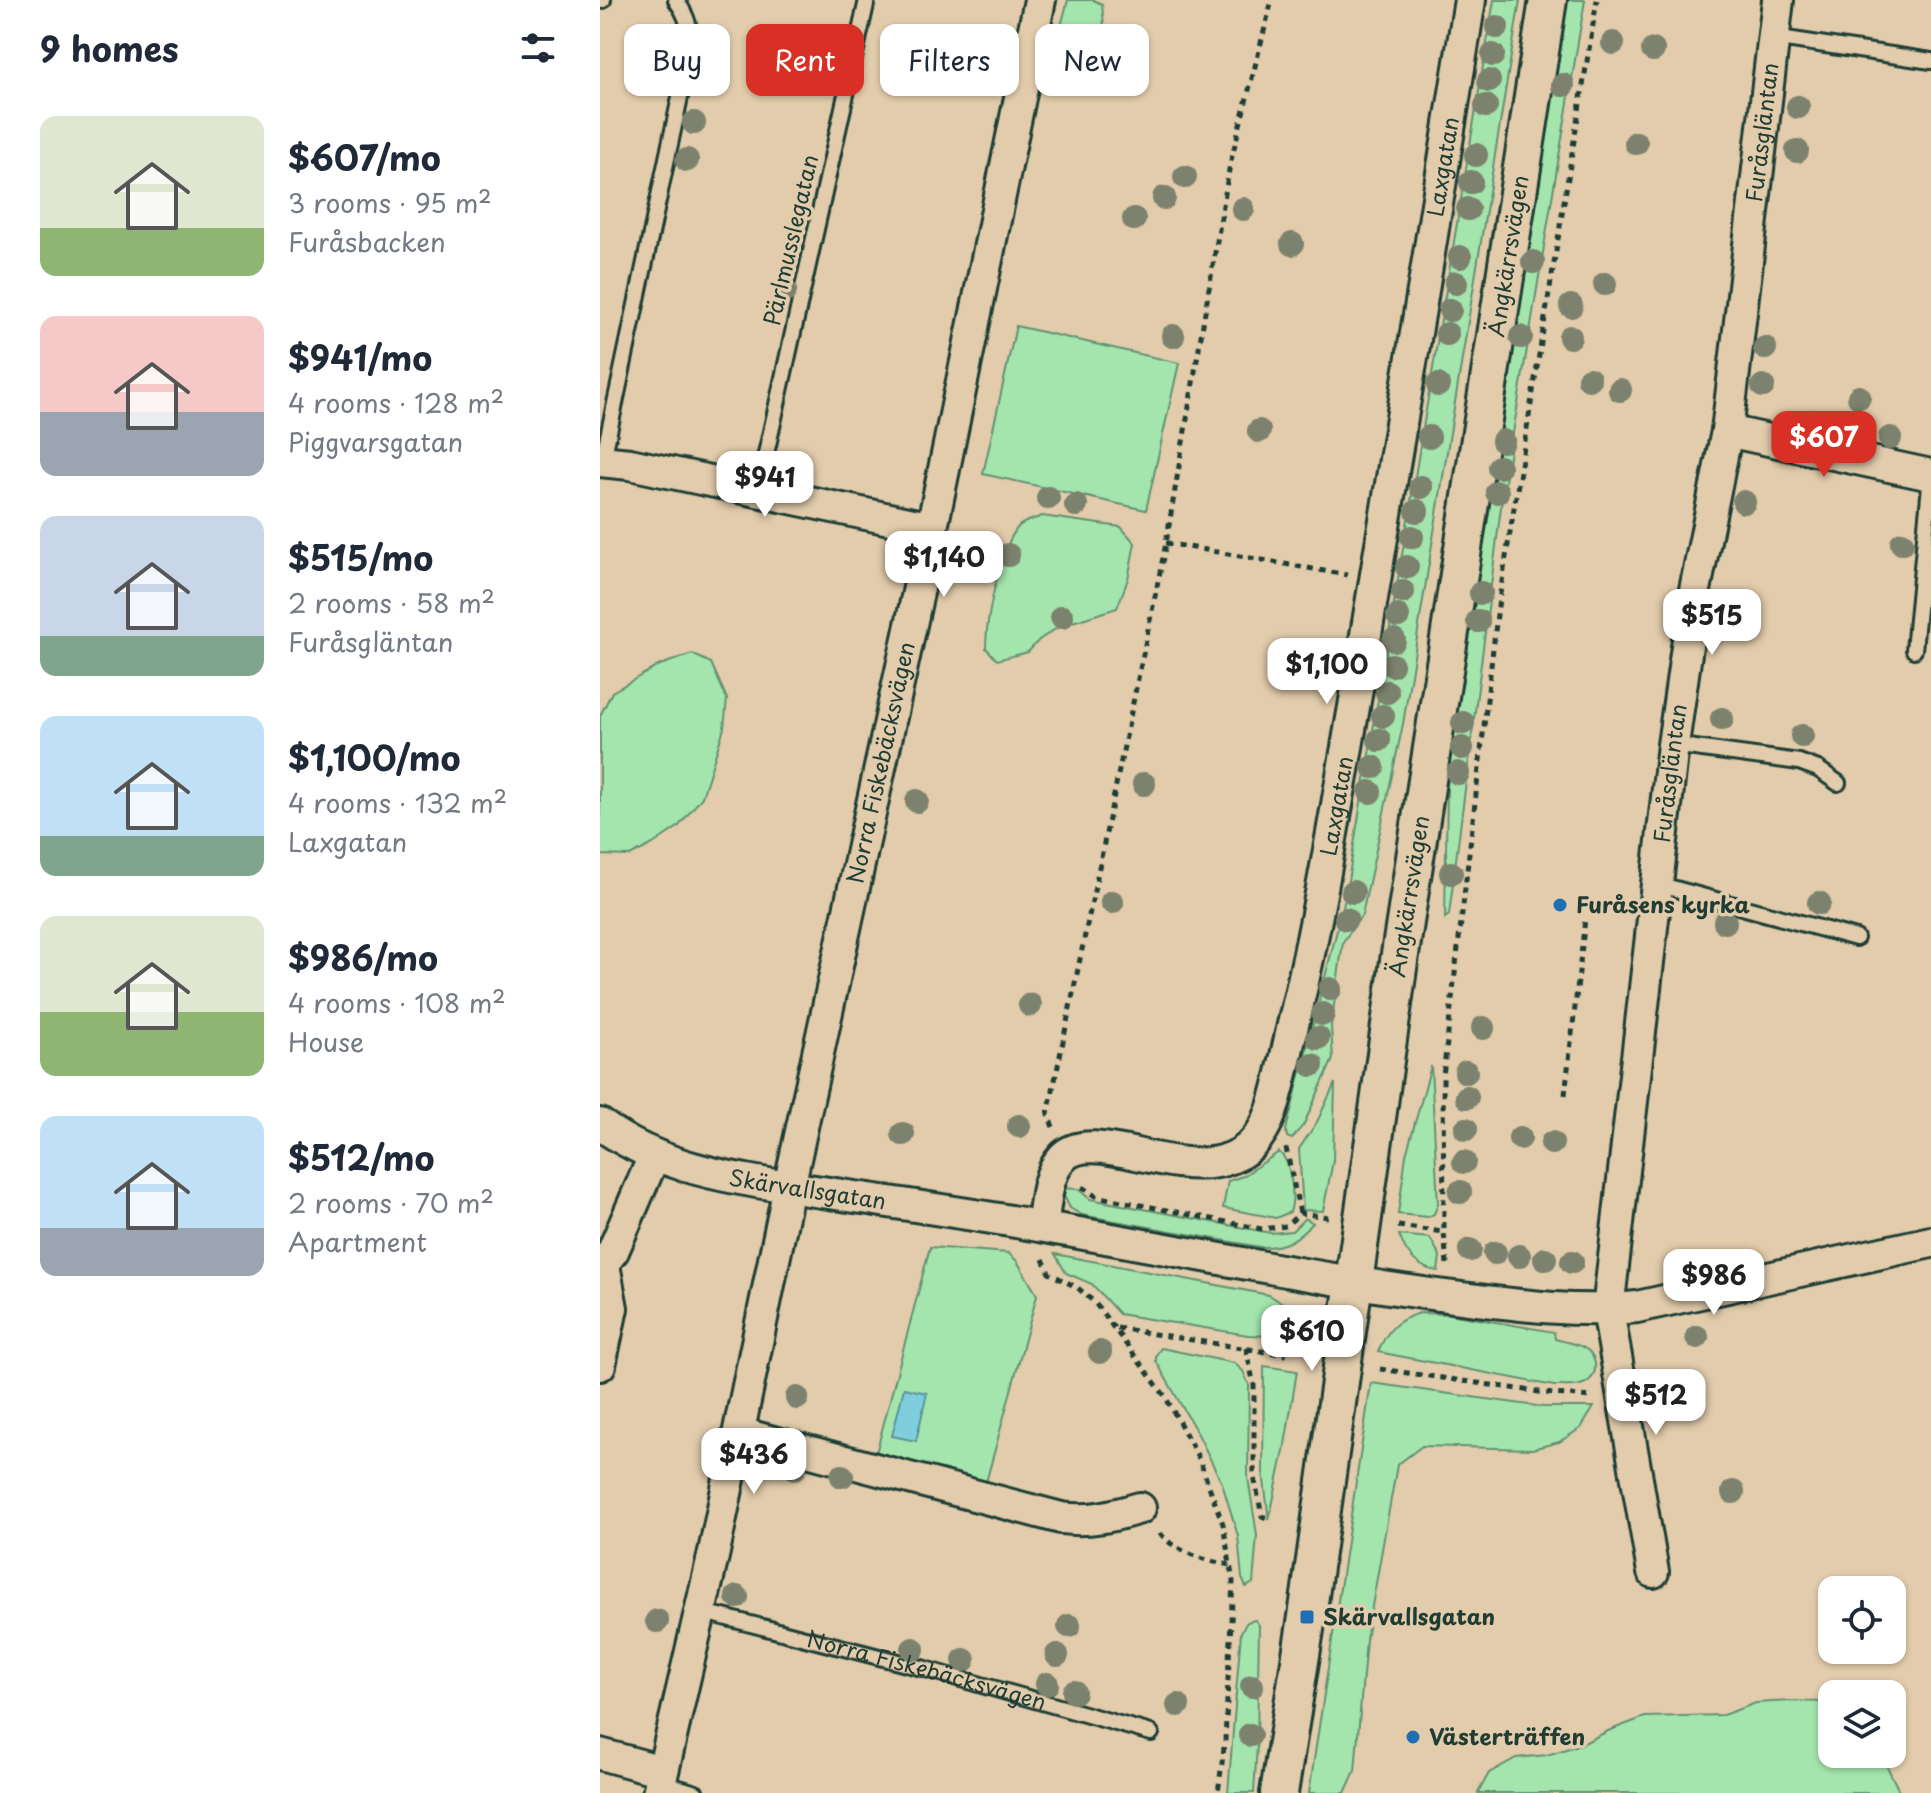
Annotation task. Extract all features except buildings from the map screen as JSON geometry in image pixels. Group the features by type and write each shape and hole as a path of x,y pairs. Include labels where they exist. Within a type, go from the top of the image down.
{"street":[{"name":"Norra Fiskebäcksvägen","path":"660,1782 739,1433 789,1187 932,528 1040,0"},
{"name":"Laxgatan","path":"1072,1150 1094,1148 1205,1164 1222,1161 1252,1146 1271,1111 1317,924 1470,0"},
{"name":"Ängkärrsvägen","path":"1279,1793 1411,883 1548,0"},
{"name":"Furåsgläntan","path":"1653,1572 1608,1310 1673,745 1695,590 1727,431 1778,0"},
{"path":"1727,431 1931,475"},
{"path":"601,461 758,490 932,528"},
{"name":"Skärvallsgatan","path":"600,1124 654,1156 703,1170 789,1187 1042,1226 1355,1284 1491,1302 1608,1310 1637,1307 1931,1242"},
{"path":"1042,1226 1049,1182 1062,1157 1072,1150"},
{"path":"600,1365 612,1308 602,1266 613,1251 654,1156"},
{"path":"739,1433 1061,1518 1080,1521 1112,1517 1140,1508"},
{"path":"600,1754 660,1782"}],"lane":[{"path":"601,461 690,50 691,29 685,12 676,0"},
{"name":"Pärlmusslegatan","path":"758,490 867,0"},
{"path":"1773,37 1931,61"},
{"path":"1914,650 1931,475"},
{"path":"1673,745 1799,762 1818,769 1838,783"},
{"path":"1657,884 1856,938"},
{"name":"Norra Fiskebäcksvägen","path":"700,1611 922,1668 1151,1733"},
{"path":"660,1782 696,1793"}],"path":[{"path":"1072,1150 1049,1122 1048,1114 1166,543 1230,164 1272,0"},
{"path":"1300,1213 1444,1232 1443,1076 1498,606 1597,0"},
{"path":"1166,543 1375,580"},
{"path":"1565,1095 1585,919"},
{"path":"1271,1111 1290,1158 1300,1213"},
{"path":"1049,1182 1080,1186 1096,1196 1262,1229 1286,1226 1300,1213"},
{"path":"1042,1226 1040,1253 1049,1273 1078,1288 1116,1328 1165,1396 1199,1459 1223,1524 1233,1581 1218,1793"},
{"path":"1116,1328 1286,1355"},
{"path":"1246,1348 1254,1385 1254,1476 1262,1516 1271,1520"},
{"path":"1380,1369 1553,1394 1622,1399"},
{"path":"1140,1508 1166,1541 1206,1561 1230,1565"}],"green space":[{"path":"1068,0 1093,0 1102,4 1104,24 1062,24"},
{"path":"1494,0 1520,0 1403,724 1362,915 1343,942 1331,1026 1333,1059 1304,1124 1292,1139 1287,1137 1286,1130 1345,899"},
{"path":"1567,0 1585,0 1502,499 1449,915 1445,918 1447,787 1468,612"},
{"path":"1016,326 1179,363 1146,510 983,474"},
{"path":"1042,516 1121,527 1135,543 1128,579 1117,608 1060,626 1028,652 997,660 986,648 988,620 1000,566 1019,526"},
{"path":"692,654 711,663 727,699 724,728 702,797 678,827 653,844 630,856 600,855 600,716 612,692 660,665"},
{"path":"1431,1066 1438,1204 1434,1214 1428,1217 1398,1214 1406,1155"},
{"path":"1335,1083 1333,1161 1323,1211 1303,1210 1299,1149 1317,1122"},
{"path":"1279,1152 1287,1164 1291,1180 1290,1212 1276,1218 1223,1208 1228,1181 1243,1176"},
{"path":"1060,1188 1078,1189 1090,1199 1271,1233 1292,1231 1305,1218 1313,1223 1290,1242 1260,1247 1082,1215 1070,1208"},
{"path":"1399,1235 1430,1238 1440,1256 1438,1271 1424,1267 1414,1259"},
{"path":"930,1247 1008,1253 1017,1261 1037,1295 985,1486 875,1457"},
{"path":"1055,1254 1269,1295 1287,1306 1298,1337 1248,1335 1119,1314 1092,1284 1066,1273"},
{"path":"1420,1313 1449,1314 1554,1332 1555,1339 1579,1345 1590,1353 1594,1358 1594,1374 1580,1385 1554,1386 1378,1352 1393,1327"},
{"path":"1161,1348 1234,1363 1243,1371 1249,1385 1248,1478 1257,1535 1253,1583 1246,1587 1242,1578 1238,1536 1222,1483 1156,1361"},
{"path":"1264,1366 1297,1371 1269,1520 1263,1472"},
{"path":"1371,1383 1544,1407 1594,1407 1581,1428 1559,1442 1532,1449 1422,1446 1397,1465 1366,1640 1355,1771 1345,1793 1309,1793"},
{"path":"1255,1620 1259,1625 1254,1793 1228,1793 1241,1632 1247,1622"},
{"path":"1818,1702 1818,1768 1888,1768 1900,1793 1478,1793 1489,1773 1516,1758 1547,1755 1582,1744 1645,1717 1723,1715 1756,1703"}],"water":[{"path":"904,1388 927,1393 916,1441 892,1436"}],"place":[{"name":"Furåsens kyrka","path":"1560,905"},
{"name":"Skärvallsgatan","path":"1307,1617"},
{"name":"Västerträffen","path":"1413,1737"}]}
